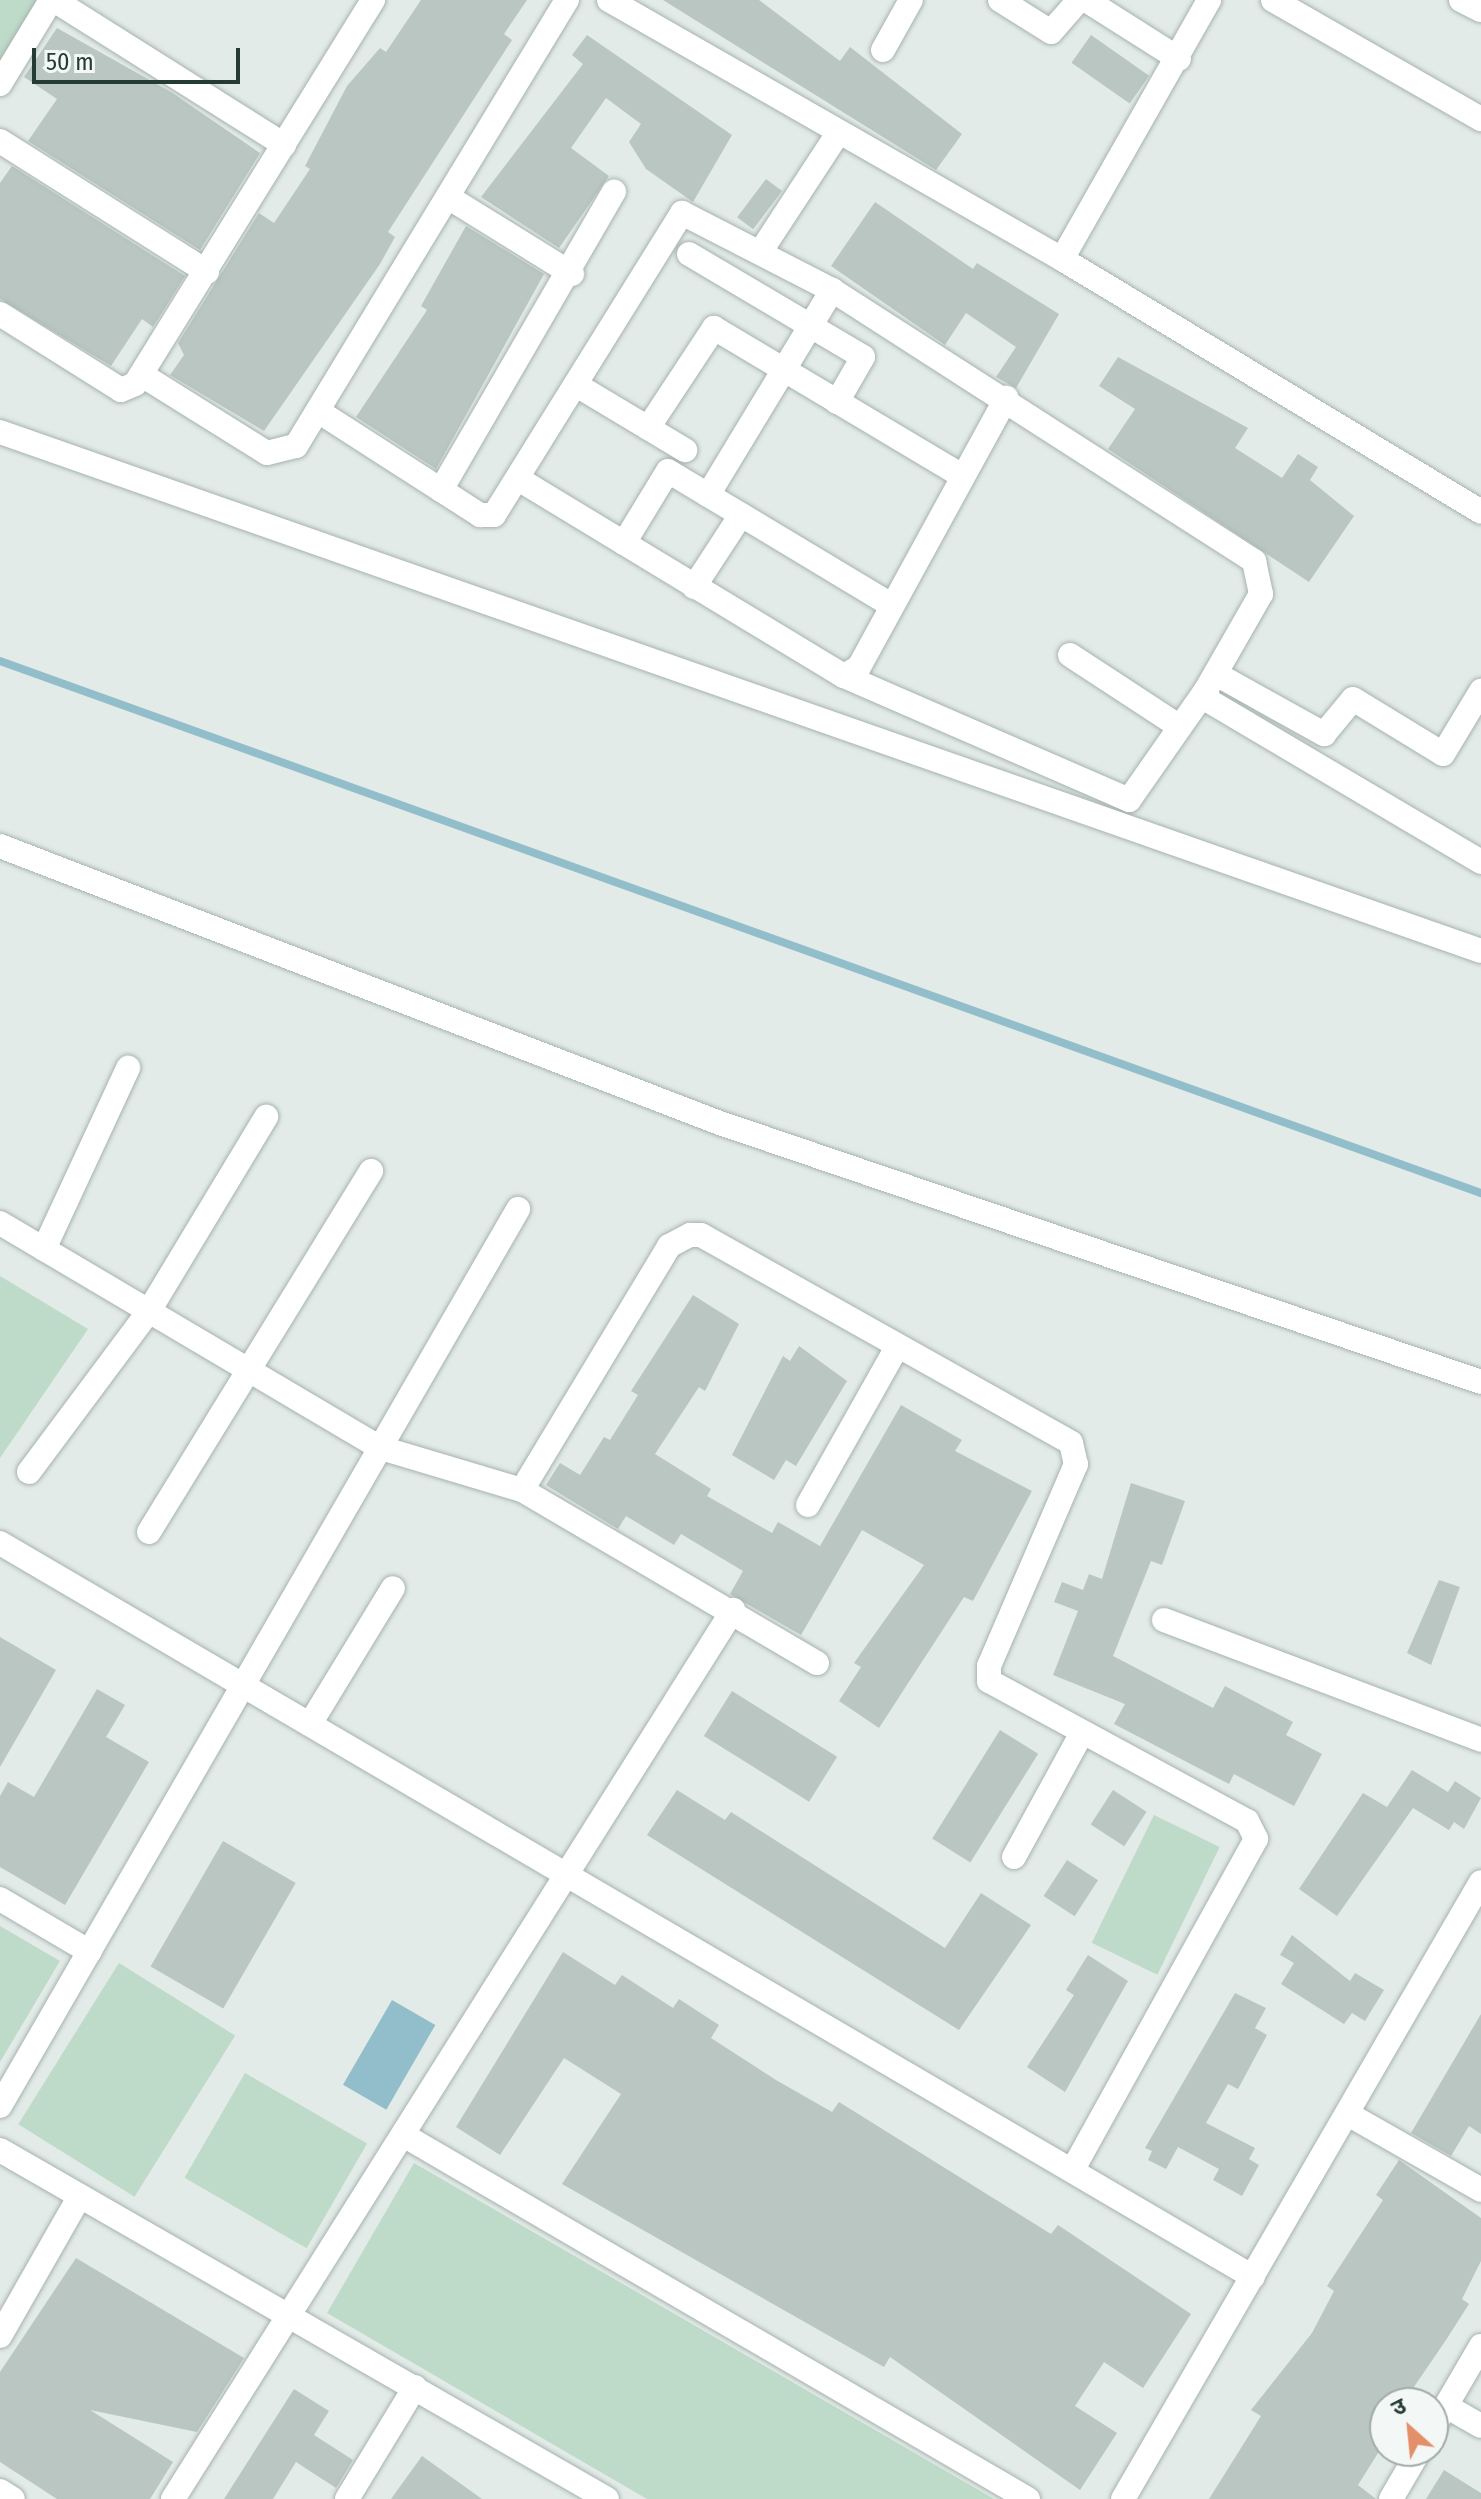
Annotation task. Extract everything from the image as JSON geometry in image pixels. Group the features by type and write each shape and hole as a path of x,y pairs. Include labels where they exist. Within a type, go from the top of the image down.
{"street":[{"path":"0,84 52,0 284,145"},
{"path":"0,314 121,390 142,375 373,0"},
{"path":"142,375 267,453 296,446 567,0"},
{"path":"609,0 1062,259 1481,512"},
{"path":"883,50 911,0"},
{"path":"1000,0 1051,32 1079,0"},
{"path":"1086,0 1179,59"},
{"path":"1062,259 1179,59 1209,0"},
{"path":"1273,0 1481,119"},
{"path":"1461,0 1481,10"},
{"path":"761,251 839,132"},
{"path":"0,141 207,272"},
{"path":"441,490 572,274 614,191"},
{"path":"448,197 572,274"},
{"path":"318,411 441,490 488,516 520,480 682,213 832,290 1006,398 1254,561 1261,594 1211,682 1129,800 844,676 520,480"},
{"path":"689,254 863,357 837,402"},
{"path":"708,495 832,290"},
{"path":"648,428 714,328 962,476"},
{"path":"578,386 685,450"},
{"path":"844,676 859,667 1006,398"},
{"path":"0,432 1481,951"},
{"path":"624,543 668,471 891,605"},
{"path":"694,587 741,515"},
{"path":"1070,655 1180,727"},
{"path":"1211,682 1324,734 1353,699 1443,754 1481,691"},
{"path":"1211,682 1213,705 1481,862"},
{"path":"0,846 717,1122 1481,1382"},
{"path":"44,1249 128,1068"},
{"path":"29,1472 149,1311 266,1117"},
{"path":"149,1532 371,1171"},
{"path":"0,2106 518,1209"},
{"path":"0,1223 381,1448 522,1490 733,1610 817,1663"},
{"path":"522,1490 680,1238 701,1235 1071,1443 1076,1464 988,1675 994,1686 1247,1821 1256,1839 1074,2168"},
{"path":"808,1505 897,1347"},
{"path":"0,1543 1074,2168 1253,2277"},
{"path":"310,1724 393,1588"},
{"path":"173,2499 291,2318 733,1610"},
{"path":"1164,1620 1481,1740"},
{"path":"1014,1857 1082,1733"},
{"path":"1123,2499 1481,1882"},
{"path":"0,1899 90,1952"},
{"path":"1348,2114 1481,2190"},
{"path":"405,2136 1028,2499"},
{"path":"0,2150 78,2199 415,2387 607,2499"},
{"path":"0,2336 78,2199"},
{"path":"1449,2401 1481,2346"},
{"path":"347,2499 415,2387"},
{"path":"1449,2408 1481,2426"},
{"path":"1391,2499 1410,2467"},
{"path":"0,2491 13,2499"}],"green space":[{"path":"0,0 39,0 0,63"},
{"path":"0,1276 88,1329 0,1458"},
{"path":"1154,1815 1220,1847 1157,1975 1092,1943"},
{"path":"0,1926 60,1961 0,2062"},
{"path":"119,1963 235,2036 134,2197 18,2124"},
{"path":"245,2073 367,2144 307,2248 184,2178"},
{"path":"414,2163 994,2499 647,2499 327,2313"}],"water":[{"path":"392,2000 435,2025 386,2110 343,2085"}],"building":[{"path":"421,0 527,0 504,34 512,40 388,232 395,237 380,264 264,431 170,375 184,355 178,343 259,213 274,223 310,169 305,166 347,86 380,48 386,52"},
{"path":"663,0 759,0 840,61 850,47 962,134 936,170"},
{"path":"57,28 171,92 260,153 200,250 28,141 57,99 24,77"},
{"path":"587,35 732,135 693,202 646,169 629,142 641,124 606,98 571,148 609,176 559,248 481,197 583,64 572,55"},
{"path":"1091,35 1149,76 1130,104 1071,63"},
{"path":"12,166 185,276 153,327 142,319 111,366 0,299 0,183"},
{"path":"766,179 782,191 753,229 737,217"},
{"path":"875,202 973,269 977,263 1059,314 1016,388 996,377 1016,347 966,313 945,345 831,266"},
{"path":"466,226 544,274 436,469 356,417 427,310 421,306"},
{"path":"1118,357 1248,428 1235,448 1282,478 1298,454 1318,467 1310,480 1354,516 1309,582 1108,449 1135,409 1099,386"},
{"path":"693,1295 739,1324 705,1391 699,1387 655,1454 711,1489 707,1496 772,1533 778,1522 820,1546 901,1405 962,1440 955,1451 1032,1491 973,1601 964,1597 879,1728 839,1701 861,1667 854,1663 924,1565 862,1530 801,1635 730,1594 743,1571 681,1534 674,1545 626,1516 618,1529 546,1485 560,1463 580,1475 604,1437 610,1440 638,1395 631,1391"},
{"path":"799,1346 847,1381 796,1466 786,1460 774,1480 732,1455 783,1356 790,1361"},
{"path":"1131,1483 1185,1501 1162,1565 1151,1561 1113,1656 1213,1708 1225,1686 1293,1722 1286,1735 1322,1754 1294,1806 1234,1774 1229,1784 1114,1724 1125,1704 1053,1675 1078,1611 1054,1602 1062,1582 1083,1590 1089,1574 1102,1579"},
{"path":"1439,1580 1460,1587 1431,1665 1407,1653"},
{"path":"0,1637 56,1670 0,1767"},
{"path":"97,1689 125,1705 106,1737 149,1762 65,1905 0,1867 0,1796 8,1782 34,1797"},
{"path":"732,1691 837,1757 809,1802 704,1736"},
{"path":"1000,1730 1038,1754 970,1862 932,1839"},
{"path":"1412,1770 1448,1792 1455,1781 1481,1798 1464,1829 1454,1822 1449,1830 1413,1808 1337,1916 1299,1889 1363,1793 1387,1807"},
{"path":"677,1790 725,1820 731,1812 945,1948 981,1893 1031,1925 959,2030 647,1835"},
{"path":"1113,1790 1147,1812 1124,1846 1091,1824"},
{"path":"223,1841 296,1883 223,2009 150,1967"},
{"path":"1067,1860 1098,1880 1075,1916 1044,1896"},
{"path":"1292,1935 1350,1981 1355,1973 1384,1990 1365,2021 1352,2013 1344,2024 1281,1984 1294,1963 1280,1955"},
{"path":"563,1952 615,1985 622,1975 673,2008 679,1999 719,2025 711,2038 776,2080 832,2112 839,2102 1051,2234 1058,2225 1191,2314 1143,2388 1104,2362 1075,2406 1117,2433 1080,2490 890,2357 884,2367 562,2184 621,2094 564,2058 500,2155 456,2127"},
{"path":"1088,1955 1128,1981 1065,2092 1027,2067 1074,1995 1066,1990"},
{"path":"1235,1993 1266,2008 1255,2028 1267,2035 1238,2089 1228,2084 1206,2123 1255,2148 1249,2159 1259,2165 1242,2196 1213,2180 1219,2169 1178,2147 1166,2169 1148,2160 1152,2151 1145,2148"},
{"path":"1481,2014 1481,2134 1469,2126 1451,2156 1411,2133"},
{"path":"1399,2160 1481,2218 1481,2261 1462,2299 1469,2304 1414,2387 1369,2387 1369,2467 1358,2485 1376,2499 1209,2499 1261,2416 1251,2410 1312,2333 1334,2291 1327,2286 1383,2200 1376,2195"},
{"path":"76,2258 244,2358 197,2432 90,2410 173,2462 150,2499 57,2499 0,2462 0,2372"},
{"path":"294,2389 329,2411 314,2435 353,2460 336,2488 296,2462 273,2499 224,2499"},
{"path":"422,2456 482,2499 391,2499"},
{"path":"1444,2470 1481,2493 1481,2499 1426,2499"}],"waterway":[{"path":"0,661 1481,1193"}]}
